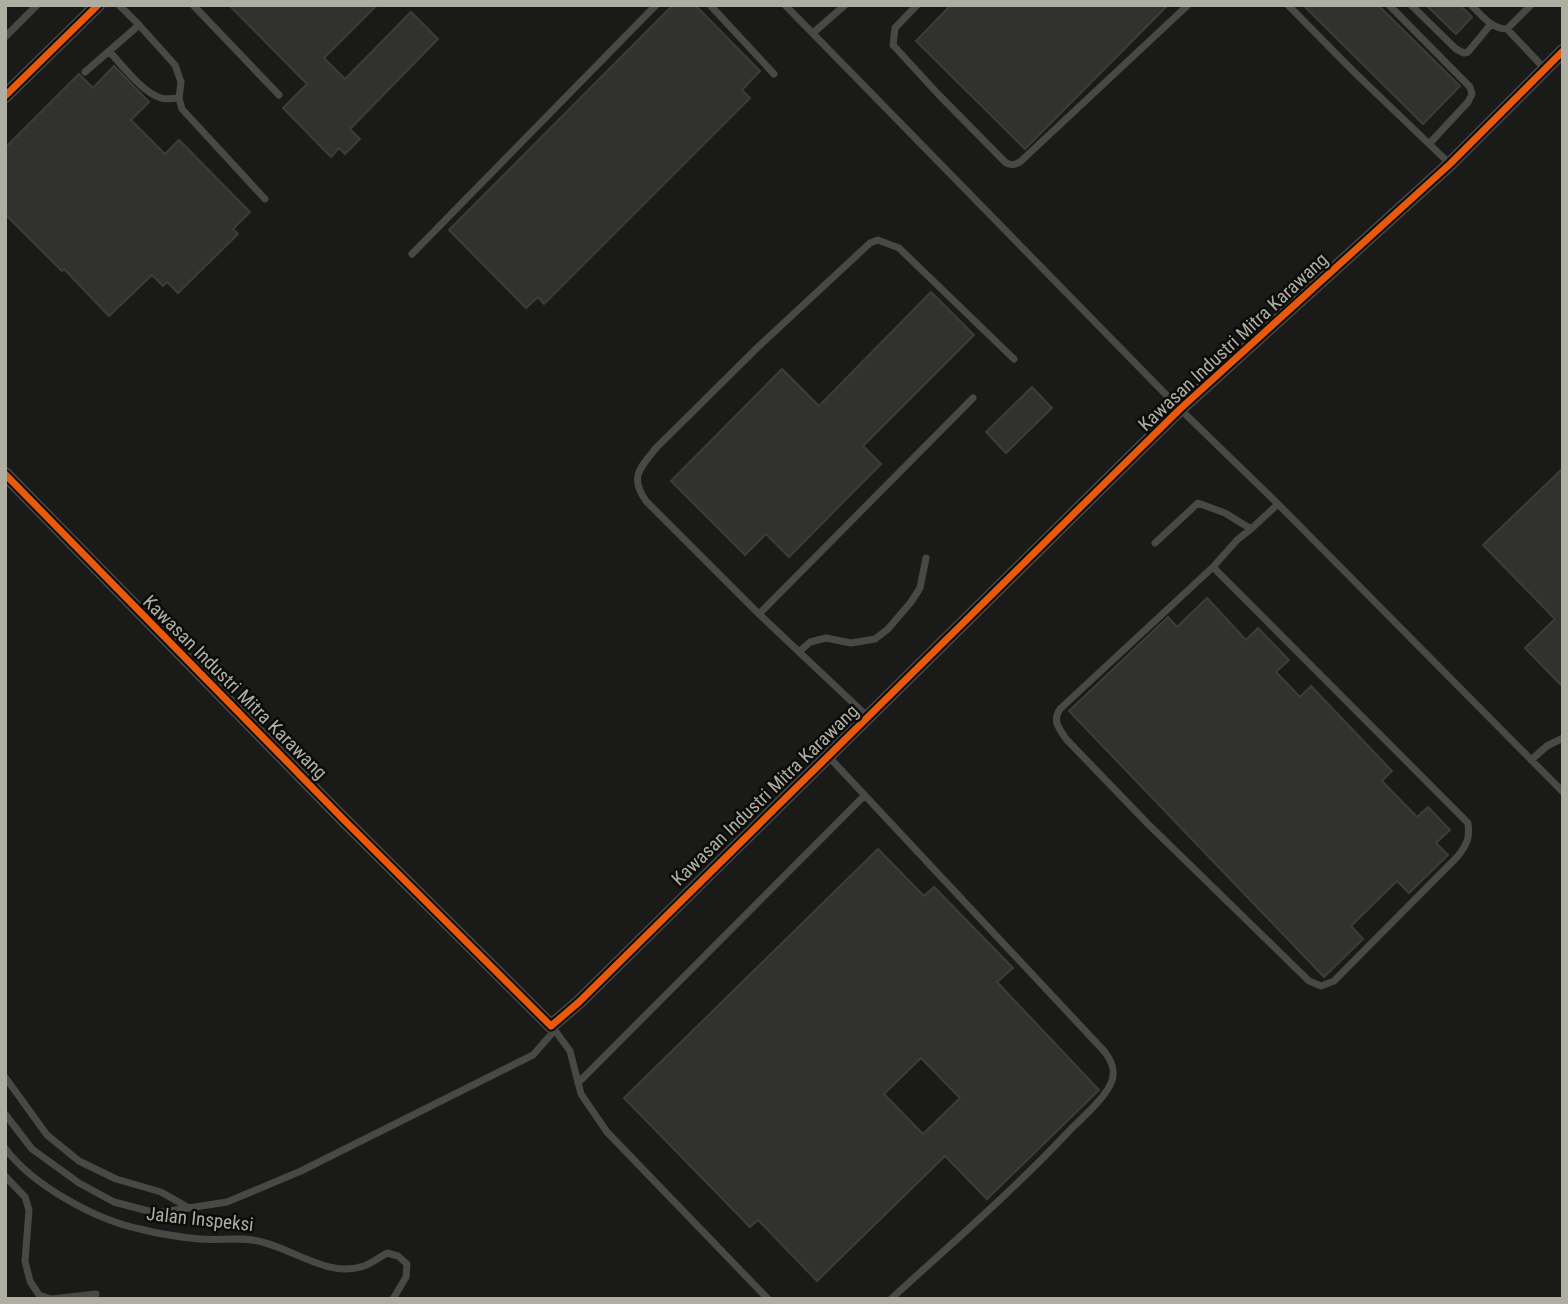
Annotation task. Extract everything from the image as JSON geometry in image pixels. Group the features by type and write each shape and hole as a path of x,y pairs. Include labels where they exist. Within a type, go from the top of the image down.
{"street":[{"path":"5,96 98,5"},
{"name":"Kawasan Industri Mitra Karawang","path":"5,474 553,1028 1180,409 1450,164 1563,51"}],"lane":[{"path":"5,37 37,5"},
{"path":"119,5 175,65 181,82 179,97 182,109 265,199"},
{"path":"192,5 279,95"},
{"path":"412,254 656,5"},
{"path":"710,5 774,74"},
{"name":"Kawasan Industri Mitra Karawang","path":"786,5 1180,409 1278,504 1563,792"},
{"path":"813,33 845,5"},
{"path":"917,5 895,28 893,45 1010,165 1020,162 1188,5"},
{"path":"1288,5 1450,164"},
{"path":"1389,5 1471,87 1472,93 1468,102 1429,144"},
{"path":"1411,5 1461,52 1468,52 1491,24"},
{"path":"1471,5 1491,24 1501,29 1507,29 1531,5"},
{"path":"85,72 139,25"},
{"path":"1507,29 1545,69"},
{"path":"108,51 141,86 158,97 179,97"},
{"path":"868,717 759,614 646,501 637,486 642,465 656,448 863,247 878,240 899,248 1014,359"},
{"path":"759,614 973,398"},
{"path":"1155,543 1198,503 1225,513 1251,529"},
{"path":"1213,567 1468,823 1468,843 1458,856 1334,981 1321,986 1309,981 1148,824 1066,739 1056,723 1056,715 1060,709 1278,504"},
{"path":"799,652 810,642 826,638 852,643 875,639 888,629 920,588 926,558"},
{"path":"1531,760 1563,737"},
{"path":"828,756 1104,1051 1114,1071 1110,1086 1049,1152 891,1299"},
{"path":"579,1083 864,796"},
{"path":"5,1114 32,1149 79,1183 114,1202 156,1213 190,1208 227,1202 301,1171 533,1055 553,1028 570,1051 581,1094 607,1132 768,1299"},
{"path":"5,1077 47,1135 79,1161 116,1179 161,1192 190,1208"},
{"name":"Jalan Inspeksi","path":"5,1148 32,1176 64,1198 101,1216 138,1229 201,1239 242,1238 343,1269 364,1266 387,1253 398,1256 407,1264 406,1277 393,1299"},
{"path":"5,1176 25,1197 29,1210 26,1261 30,1282 39,1295 51,1299 96,1294"}],"shaded area":[{"path":"5,5 1563,5 1563,1299 5,1299"}],"building":[{"path":"229,5 377,5 324,58 345,79 411,12 438,39 350,129 360,139 345,154 339,148 331,157 283,108 307,84"},
{"path":"673,5 695,5 760,71 742,90 750,98 544,304 538,297 526,308 449,230"},
{"path":"951,5 1168,5 1025,149 916,41"},
{"path":"1303,5 1378,5 1460,86 1423,124"},
{"path":"1426,5 1460,5 1472,17 1456,34"},
{"path":"114,66 149,102 131,120 165,154 179,140 250,212 233,229 238,234 178,293 167,282 163,286 152,275 109,316 5,214 5,148 79,74 93,88"},
{"path":"931,292 974,335 863,446 881,464 789,557 766,534 745,555 671,481 782,369 819,406"},
{"path":"1032,387 1052,408 1006,453 986,432"},
{"path":"1563,468 1563,687 1525,648 1555,619 1483,545"},
{"path":"1207,598 1246,640 1258,628 1289,660 1276,672 1300,697 1311,686 1392,771 1382,781 1417,817 1428,807 1450,830 1436,843 1448,855 1409,893 1397,881 1351,926 1363,939 1324,977 1069,711 1168,617 1177,627"},
{"path":"878,849 924,896 934,887 1013,968 997,982 1099,1090 987,1199 945,1156 817,1281 758,1220 750,1227 624,1098","holes":["921,1058 960,1098 923,1134 884,1094"]}],"cycle path":[{"path":"5,96 98,5"},
{"path":"5,474 344,820 551,1026 579,1002 1180,409 1450,164 1563,51"}]}
